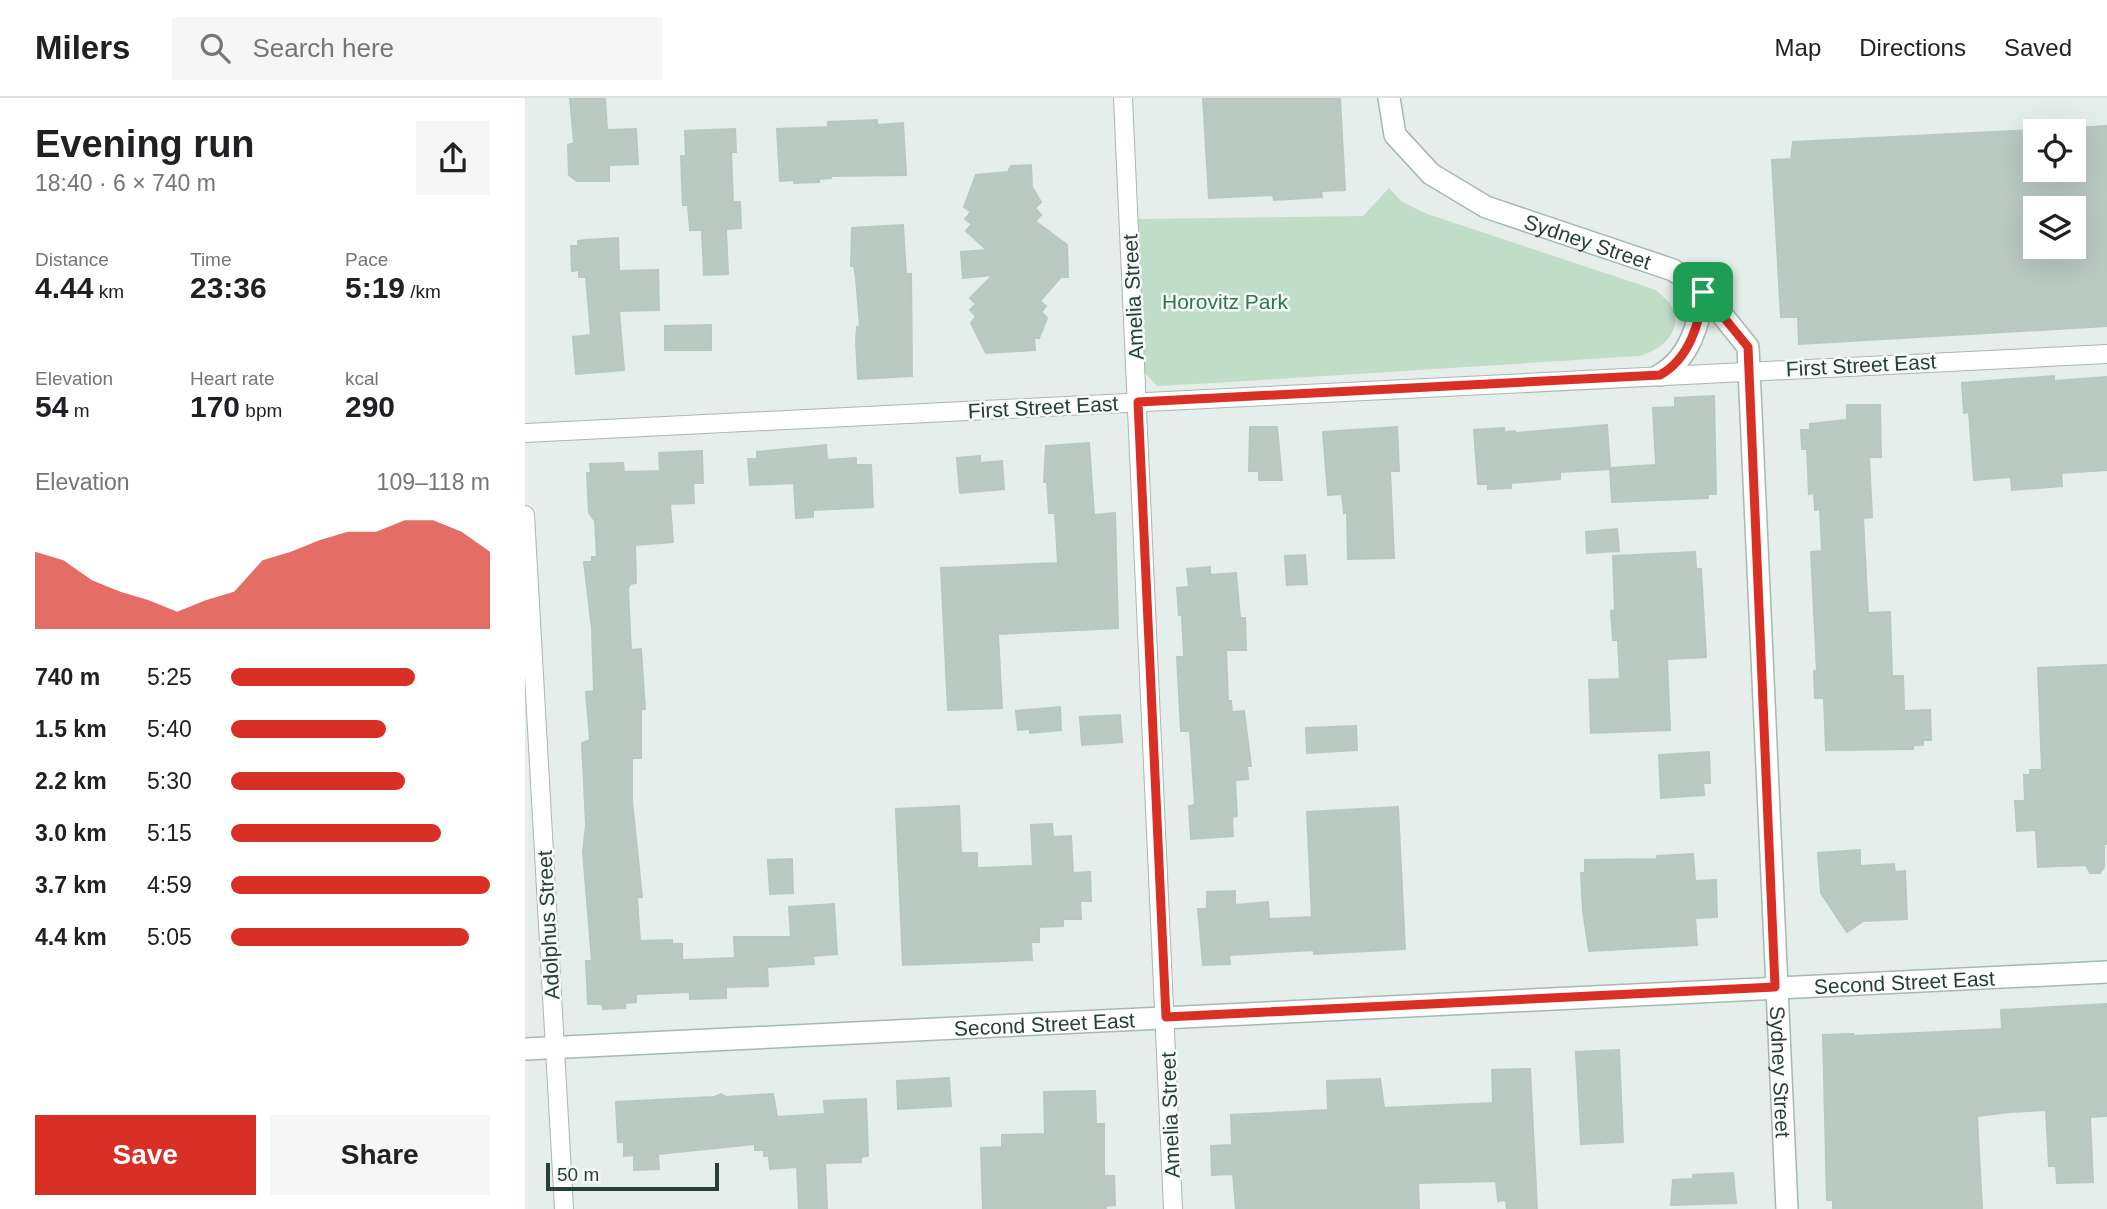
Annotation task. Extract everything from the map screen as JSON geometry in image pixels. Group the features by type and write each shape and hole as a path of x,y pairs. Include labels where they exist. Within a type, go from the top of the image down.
{"main road":[{"name":"Sydney Street","path":"1389,98 1395,135 1431,174 1451,188 1486,207 1673,270 1703,292 1748,347 1787,1209"},
{"path":"1660,375 1674,367 1692,337 1700,316 1703,292"},
{"name":"Second Street East","path":"525,1049 2107,972"}],"street":[{"name":"Amelia Street","path":"1123,98 1173,1209"},
{"name":"First Street East","path":"525,433 2107,354"},
{"name":"Adolphus Street","path":"525,515 564,1209"}],"green space":[{"name":"Horovitz Park","path":"1389,188 1401,201 1427,214 1656,290 1672,307 1675,324 1672,332 1662,345 1639,356 1157,386 1145,373 1138,219 1363,216"}],"building":[{"path":"570,98 605,98 607,130 636,129 638,164 609,165 609,181 577,181 569,175 568,145 574,143"},
{"path":"1203,98 1340,98 1345,190 1321,191 1322,197 1274,200 1273,195 1209,198"},
{"path":"877,120 877,125 903,123 906,175 831,176 819,179 819,182 780,181 777,129 828,127 828,122"},
{"path":"2107,126 2107,326 1799,344 1798,317 1781,317 1772,160 1791,159 1793,142 2023,131 2023,182 2086,182 2086,127"},
{"path":"735,129 736,152 731,152 733,202 740,202 741,228 726,229 728,274 704,275 702,230 690,230 688,205 683,205 681,156 686,156 685,131"},
{"path":"1031,165 1032,187 1041,202 1035,208 1041,215 1035,221 1067,245 1068,277 1061,277 1040,301 1046,306 1041,312 1047,318 1039,338 1034,338 1035,350 986,353 971,323 976,316 970,310 976,304 970,298 993,275 963,278 961,252 987,250 966,231 972,224 965,219 971,212 964,207 976,175 1008,172 1011,166"},
{"path":"903,225 906,274 911,274 912,376 858,379 856,341 857,327 860,327 856,278 854,266 851,266 852,228"},
{"path":"618,238 619,271 658,270 659,310 619,311 624,370 576,374 573,337 591,335 586,277 579,277 579,270 572,271 571,246 578,246 578,241"},
{"path":"711,325 711,350 665,350 665,326"},
{"path":"2054,376 2054,381 2107,377 2107,470 2061,473 2062,486 2012,490 2011,477 1974,480 1969,412 1964,413 1962,383"},
{"path":"1714,396 1716,494 1708,494 1708,498 1612,502 1610,468 1656,465 1653,408 1675,407 1675,398"},
{"path":"1847,405 1880,405 1881,457 1869,457 1872,517 1863,518 1868,613 1890,612 1892,676 1903,676 1904,711 1930,710 1931,740 1923,740 1923,745 1913,745 1913,749 1826,750 1824,698 1815,698 1814,671 1817,671 1811,552 1822,551 1820,509 1815,510 1814,493 1809,494 1807,449 1802,449 1801,430 1810,430 1810,424 1847,420"},
{"path":"1607,425 1610,469 1560,472 1560,479 1511,483 1511,488 1488,489 1488,484 1478,484 1474,430 1504,428 1504,432 1515,433"},
{"path":"1250,427 1277,427 1282,480 1259,480 1259,471 1249,471"},
{"path":"1397,427 1399,471 1390,471 1394,558 1348,559 1347,512 1344,513 1342,494 1328,495 1323,432"},
{"path":"1089,443 1094,515 1115,513 1118,628 998,634 1002,708 948,710 941,568 1058,563 1055,513 1049,513 1047,482 1044,482 1046,446"},
{"path":"826,445 827,460 856,458 856,465 871,465 873,507 813,510 813,517 796,518 794,483 750,485 748,459 757,459 757,452"},
{"path":"702,451 703,483 693,483 694,503 670,504 673,542 635,545 636,583 630,584 628,589 631,650 641,649 645,709 641,709 641,758 632,758 632,801 642,897 637,897 640,941 672,940 672,944 682,944 682,960 735,958 734,937 791,937 789,907 834,904 837,954 813,956 814,964 767,967 768,986 726,987 726,998 690,999 690,992 636,994 636,1002 625,1003 625,1008 603,1009 602,1004 588,1004 586,961 592,961 583,852 586,825 582,743 590,740 586,692 594,691 592,629 584,562 592,562 592,557 597,557 595,521 589,513 587,473 591,473 590,464 623,463 624,472 660,471 659,453"},
{"path":"980,456 980,463 1002,461 1004,489 960,493 957,458"},
{"path":"1617,529 1619,551 1587,553 1586,532"},
{"path":"1695,552 1696,569 1701,569 1706,657 1667,659 1670,730 1591,733 1589,680 1620,679 1618,640 1613,640 1611,611 1615,610 1613,556"},
{"path":"1305,555 1307,584 1287,585 1285,556"},
{"path":"1210,567 1210,575 1236,573 1240,618 1245,618 1246,650 1226,650 1228,701 1231,701 1232,712 1244,711 1251,766 1247,766 1248,779 1235,780 1237,816 1232,817 1233,836 1191,839 1189,806 1195,805 1190,731 1181,731 1177,657 1184,657 1182,615 1179,615 1177,588 1189,587 1187,569"},
{"path":"2107,665 2107,844 2104,844 2104,867 2100,873 2090,873 2086,865 2038,867 2036,830 2017,831 2015,801 2025,801 2024,775 2030,775 2030,770 2042,770 2038,668"},
{"path":"1060,707 1061,730 1030,733 1030,729 1018,730 1016,711"},
{"path":"1120,715 1122,742 1082,745 1080,717"},
{"path":"1356,726 1357,750 1307,753 1306,728"},
{"path":"1709,752 1710,783 1703,783 1704,795 1661,798 1659,755"},
{"path":"959,806 961,853 977,853 977,868 1033,866 1031,825 1052,824 1053,837 1071,836 1073,873 1090,872 1091,901 1080,901 1081,919 1063,919 1063,926 1039,927 1039,942 1031,942 1032,960 903,965 896,809"},
{"path":"1398,807 1405,949 1314,954 1314,950 1229,955 1230,964 1203,965 1198,909 1207,909 1207,892 1235,891 1235,905 1268,902 1269,919 1312,917 1307,812"},
{"path":"1860,850 1860,866 1894,864 1895,872 1905,871 1907,919 1863,921 1847,932 1821,893 1818,853"},
{"path":"1693,854 1695,881 1716,880 1717,917 1695,918 1697,945 1589,951 1581,873 1585,873 1585,860 1657,859 1657,856"},
{"path":"792,859 793,893 770,894 768,860"},
{"path":"2107,1004 2107,1116 2090,1117 2093,1182 2057,1183 2056,1166 2049,1166 2046,1110 2010,1112 1977,1116 1982,1209 1833,1209 1833,1200 1827,1200 1823,1035 2002,1029 2001,1010"},
{"path":"1619,1050 1623,1142 1581,1144 1576,1052"},
{"path":"1530,1069 1537,1209 1507,1209 1506,1200 1498,1201 1496,1181 1418,1183 1419,1209 1236,1209 1233,1174 1212,1175 1211,1146 1232,1145 1231,1115 1328,1110 1327,1081 1380,1079 1384,1108 1493,1103 1492,1070"},
{"path":"949,1078 951,1106 898,1109 897,1081"},
{"path":"1095,1091 1096,1124 1104,1124 1104,1176 1114,1176 1115,1205 1105,1206 1106,1209 983,1209 981,1148 1002,1147 1002,1135 1045,1134 1044,1092"},
{"path":"721,1094 726,1097 773,1094 777,1117 825,1114 824,1101 866,1099 868,1156 861,1157 861,1162 825,1163 827,1209 799,1209 797,1167 770,1169 769,1156 764,1156 764,1150 755,1150 755,1144 658,1154 659,1169 634,1170 634,1155 624,1156 624,1142 618,1142 616,1102 714,1097"},
{"path":"1733,1173 1736,1203 1671,1205 1673,1180 1693,1179 1693,1175"}],"route":[{"path":"1703,292 1748,347 1775,987 1166,1017 1138,402 1660,375 1674,367 1692,337 1700,316 1703,292"}]}
